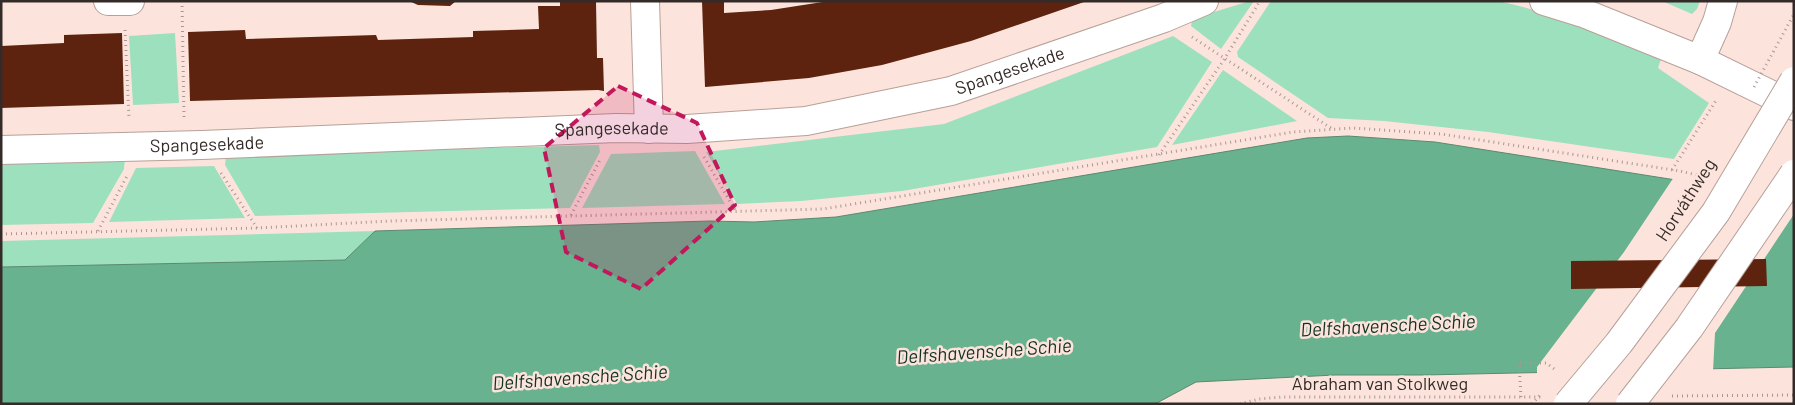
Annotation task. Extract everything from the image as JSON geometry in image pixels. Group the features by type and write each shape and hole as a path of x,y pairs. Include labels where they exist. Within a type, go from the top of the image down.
{"street":[{"path":"108,1 130,1"},
{"path":"645,1 649,129"},
{"name":"Spangesekade","path":"1,150 194,146 616,128 687,129 806,122 951,91 1164,18 1204,1"},
{"path":"1544,1 1586,14 1700,60 1794,106"},
{"path":"1700,60 1717,22 1723,1"},
{"name":"Horváthweg","path":"1568,404 1619,342 1716,212 1794,81"},
{"path":"1630,404 1689,328 1794,174"}],"path":[{"path":"182,1 194,146 257,228"},
{"path":"1158,155 1225,58 1260,1"},
{"path":"98,231 132,166 124,2"},
{"path":"1751,92 1794,14"},
{"path":"1164,18 1332,128"},
{"path":"1,234 257,228 390,221 823,209 1293,132 1332,128 1441,134 1672,170 1720,94"},
{"path":"571,216 616,128"},
{"path":"687,129 736,210"},
{"name":"Horváthweg","path":"1680,208 1707,169"},
{"name":"Abraham van Stolkweg","path":"1240,404 1259,399 1282,398 1521,397 1519,362 1546,363 1558,372 1563,367"}],"highlighted area":[{"path":"618,86 697,123 735,205 641,289 566,252 544,148"}],"shaded area":[{"path":"1254,1 1221,49 1191,26 1192,21 1204,15"},
{"path":"1271,1 1498,1 1540,12 1581,26 1661,59 1658,68 1709,103 1674,159 1488,132 1384,121 1328,118 1238,57 1237,52"},
{"path":"1662,1 1700,1 1697,9 1692,14"},
{"path":"175,33 179,103 133,105 129,36"},
{"path":"1173,36 1212,62 1157,147 902,191 801,201 737,204 706,152 944,124"},
{"path":"1223,70 1297,121 1172,145"},
{"path":"599,145 600,152 570,208 255,216 225,165 226,155"},
{"path":"695,151 725,204 582,208 611,154"},
{"path":"125,156 124,169 93,223 1,225 1,160"},
{"path":"214,166 245,218 109,222 136,168"},
{"path":"375,231 346,260 1,267 1,241"}],"water":[{"name":"Delfshavensche Schie","path":"1348,136 1435,142 1676,180 1794,204 1794,367 1424,375 1335,375 1196,382 1155,404 1,404 1,267 345,260 375,231 710,221 754,222 836,217 1307,138"}],"pier":[{"path":"1674,177 1794,201 1794,214 1715,333 1713,371 1537,375 1537,367 1624,252"}],"building":[{"path":"409,1 456,1 450,6 418,5"},
{"path":"560,1 596,1 597,58 603,58 604,91 190,101 188,32 245,30 246,39 376,35 378,40 473,37 473,31 539,29 538,6 560,6"},
{"path":"702,1 724,1 724,13 771,10 829,1 1084,2 971,41 882,65 809,78 705,87"},
{"path":"122,33 124,104 1,108 1,46 64,43 64,35"},
{"path":"1766,259 1767,286 1571,289 1571,261"}]}
